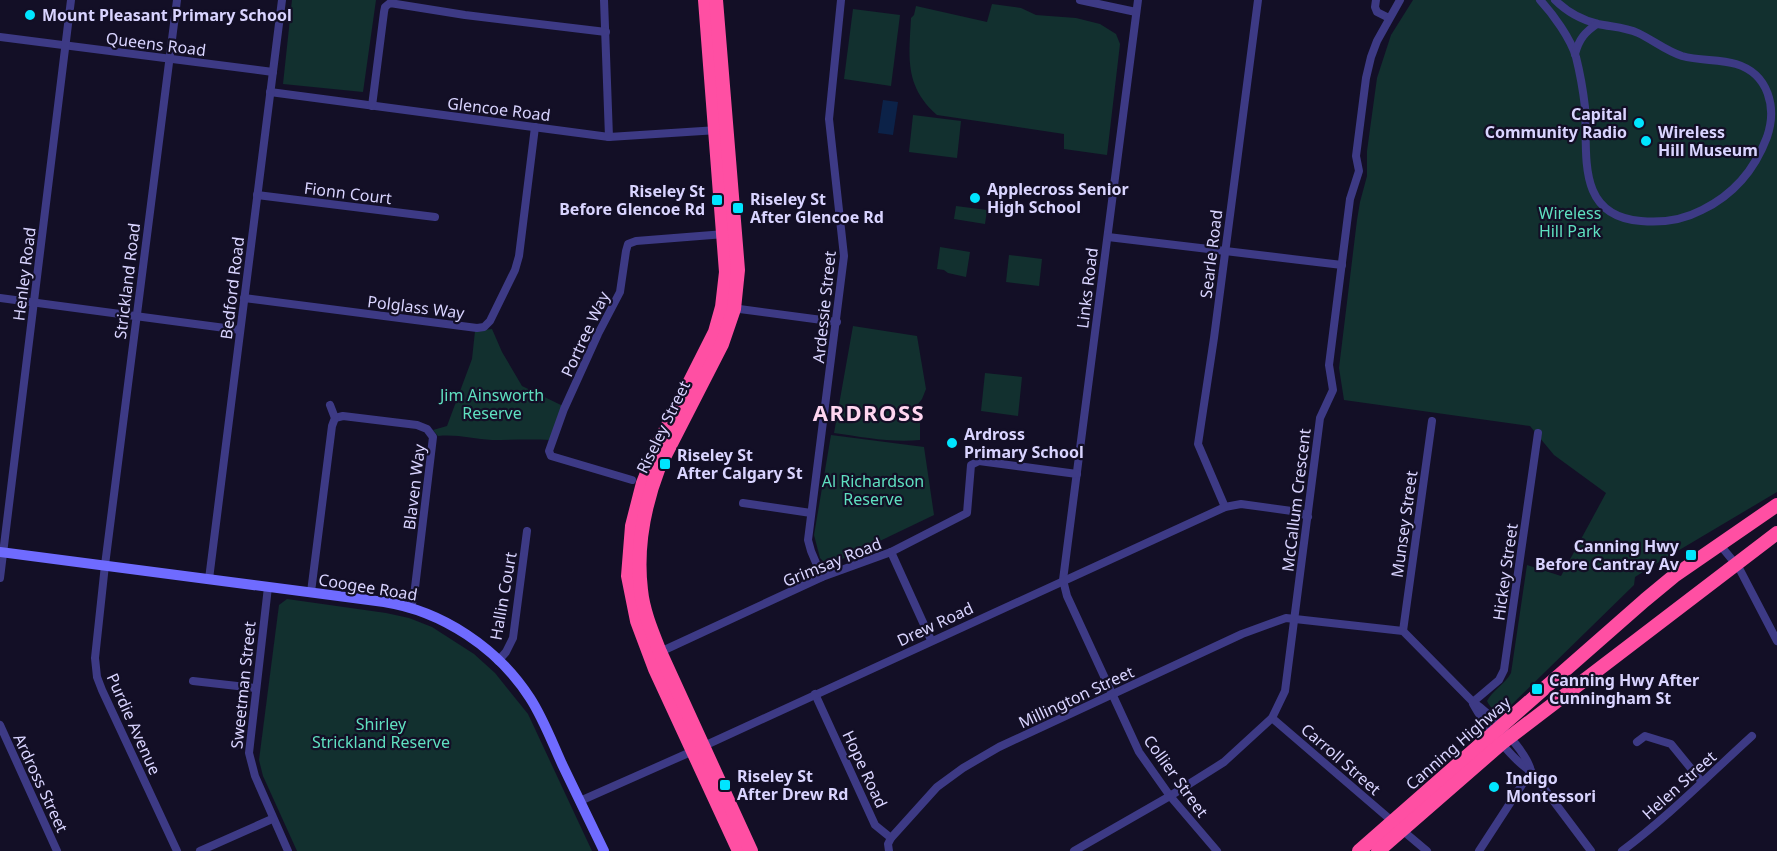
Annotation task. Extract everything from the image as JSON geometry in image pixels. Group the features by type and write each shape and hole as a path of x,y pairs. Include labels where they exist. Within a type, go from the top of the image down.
{"highway":[{"name":"Riseley Street","path":"705,0 729,235 726,272 728,308 722,344 659,467 642,482 639,563 646,612 739,851"},
{"name":"Riseley Street","path":"716,0 720,130"},
{"name":"Riseley Street","path":"728,308 642,482 634,513 628,576 633,606 655,669 751,851"},
{"name":"Canning Highway","path":"1359,851 1397,826 1501,735 1645,600 1674,576 1777,505"},
{"name":"Canning Highway","path":"1501,735 1777,533"},
{"name":"Canning Highway","path":"1378,851 1397,826"}],"street":[{"name":"Henley Road","path":"2,552 71,0"},
{"name":"Strickland Road","path":"105,565 177,0"},
{"name":"Bedford Road","path":"209,579 282,0"},
{"path":"604,0 609,137"},
{"name":"Ardessie Street","path":"822,577 809,545 844,247 829,111 840,0"},
{"path":"1080,0 1136,12"},
{"name":"Links Road","path":"1063,580 1138,0"},
{"name":"Searle Road","path":"1225,507 1198,444 1214,338 1257,0"},
{"path":"1376,0 1377,12 1389,18"},
{"name":"McCallum Crescent","path":"1074,851 1224,762 1272,718 1285,691 1320,418 1333,390 1329,365 1350,200 1359,171 1356,156 1366,78 1374,48 1400,0"},
{"path":"1540,0 1550,11 1575,54 1582,82 1588,177 1594,194 1605,209 1614,215 1636,221 1665,222 1685,217 1716,203 1733,191 1751,169 1765,144 1773,118 1770,97 1765,85 1757,76 1734,63 1684,57 1638,33 1581,18 1564,9 1555,0"},
{"path":"372,106 384,12 385,7 390,3 465,15 606,32"},
{"path":"1575,54 1585,32 1597,24"},
{"name":"Queens Road","path":"0,37 273,72"},
{"name":"Glencoe Road","path":"270,92 609,137 720,130"},
{"name":"Polglass Way","path":"244,298 477,328 484,327 517,263 535,127"},
{"name":"Fionn Court","path":"257,195 435,217"},
{"name":"Portree Way","path":"642,482 551,456 549,451 558,422 620,292 628,244 729,235"},
{"path":"1108,237 1342,265"},
{"path":"0,298 240,330"},
{"path":"728,308 837,322"},
{"path":"311,592 332,426 335,418 330,405"},
{"name":"Blaven Way","path":"335,418 343,416 417,425 431,432 433,437 411,607"},
{"name":"Munsey Street","path":"1402,631 1432,421"},
{"name":"Hickey Street","path":"1473,702 1499,680 1504,670 1538,433"},
{"name":"Grimsay Road","path":"660,652 822,577 891,552 967,513 971,465 979,461 1077,474"},
{"path":"743,503 812,513"},
{"name":"Drew Road","path":"580,801 1225,507 1241,504 1299,512 1308,517"},
{"name":"Hallin Court","path":"498,661 513,638 527,531"},
{"path":"1720,545 1736,564 1777,641"},
{"path":"0,578 2,552"},
{"name":"Coogee Road","path":"2,552 384,602 426,612 450,624 477,642 498,661 530,698 604,851"},
{"path":"891,552 931,640"},
{"name":"Purdie Avenue","path":"105,565 95,658 97,676 177,851"},
{"name":"Collier Street","path":"1063,580 1067,596 1139,752 1170,796 1217,851"},
{"name":"Sweetman Street","path":"268,587 249,753 252,769 288,851"},
{"name":"Millington Street","path":"891,838 937,787 963,768 999,747 1269,623 1286,618 1402,631"},
{"path":"1402,631 1473,702 1478,713 1529,763 1531,771 1591,851"},
{"path":"193,681 255,688"},
{"name":"Hope Road","path":"815,694 875,825 891,838"},
{"name":"Carroll Street","path":"1272,718 1427,851"},
{"name":"Ardross Street","path":"0,725 57,851"},
{"path":"1637,742 1645,736 1671,744 1702,782"},
{"name":"Helen Street","path":"1622,851 1648,831 1752,736"},
{"path":"1479,851 1531,771"},
{"path":"200,851 273,819"},
{"path":"889,851 888,844 891,838"}],"green space":[{"path":"292,0 376,0 363,92 283,84"},
{"name":"Wireless Hill Park","path":"1413,0 1777,0 1777,492 1635,577 1634,585 1503,713 1494,710 1487,701 1511,673 1527,565 1561,576 1606,493 1554,455 1530,426 1344,400 1339,368 1357,220 1367,176 1367,151 1377,78 1391,35"},
{"path":"992,4 1021,8 1036,15 1076,18 1100,24 1116,34 1120,44 1107,155 1064,149 1064,134 937,115 926,104 914,82 911,70 911,18 916,6 987,22"},
{"path":"853,9 900,15 891,86 844,79"},
{"path":"913,115 961,121 957,158 909,152"},
{"path":"956,206 987,210 985,224 954,219"},
{"path":"940,247 970,252 966,277 937,269"},
{"path":"1009,255 1042,259 1039,286 1006,282"},
{"path":"853,326 917,336 926,389 914,409 920,417 920,440 888,440 834,433"},
{"name":"Jim Ainsworth Reserve","path":"492,329 502,352 522,386 565,407 550,440 492,440 438,436 433,430 447,426 472,359 475,331"},
{"path":"985,373 1022,377 1018,416 981,411"},
{"name":"Al Richardson Reserve","path":"831,435 924,447 934,515 836,562 826,564 820,558 814,535"},
{"name":"Shirley Strickland Reserve","path":"287,599 409,618 432,627 474,654 495,673 528,714 592,851 297,851 263,776 259,760 279,605"}],"water":[{"path":"883,100 898,102 893,135 878,133"}],"place":[{"name":"Mount Pleasant Primary School","path":"30,15"},
{"name":"Capital Community Radio","path":"1639,123"},
{"name":"Wireless Hill Museum","path":"1646,141"},
{"name":"Applecross Senior High School","path":"975,198"},
{"name":"Riseley St Before Glencoe Rd","path":"717,200"},
{"name":"Riseley St After Glencoe Rd","path":"738,208"},
{"name":"Ardross Primary School","path":"952,443"},
{"name":"Riseley St After Calgary St","path":"665,464"},
{"name":"Canning Hwy Before Cantray Av","path":"1691,555"},
{"name":"Canning Hwy After Cunningham St","path":"1537,689"},
{"name":"Riseley St After Drew Rd","path":"725,785"},
{"name":"Indigo Montessori","path":"1494,787"}],"district":[{"name":"ARDROSS","path":"869,412"}]}
